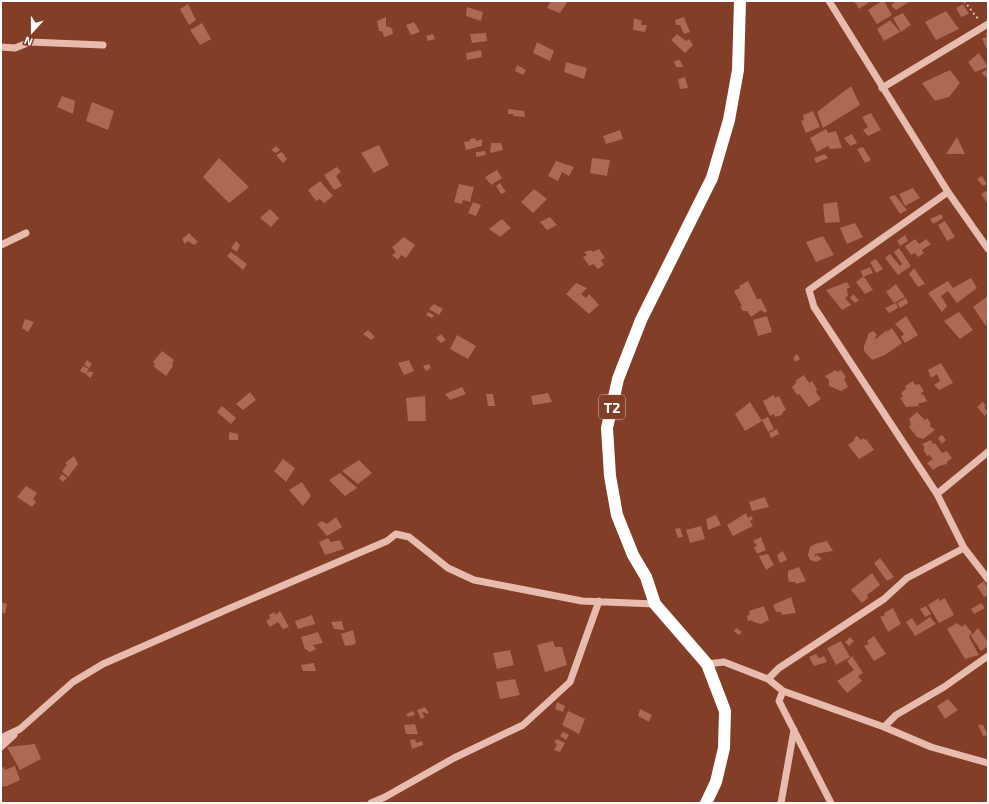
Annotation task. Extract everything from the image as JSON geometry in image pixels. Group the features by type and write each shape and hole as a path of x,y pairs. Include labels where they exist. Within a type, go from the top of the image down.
{"highway":[{"name":"T2","path":"706,803 716,782 724,748 725,711 707,664 655,604 646,577 633,555 617,515 610,476 607,428 618,379 641,320 712,178 729,120 738,70 740,1"}],"street":[{"path":"829,1 948,192 988,250"},
{"path":"882,88 986,25"},
{"path":"1,47 15,48 30,42 103,45"},
{"path":"948,192 809,290 814,307 937,494 964,548 988,579"},
{"path":"1,245 26,233"},
{"path":"937,494 988,452"},
{"path":"1,747 72,682 103,664 387,541 396,534 409,537 448,568 474,580 582,601 655,604"},
{"path":"768,679 779,668 884,599 907,578 964,548"},
{"path":"371,803 385,797 454,758 524,724 570,682 599,601"},
{"path":"884,727 896,714 944,687 988,656"},
{"path":"707,664 724,662 768,679 783,691 884,727 932,747 988,763"},
{"path":"783,691 779,701 831,803"},
{"path":"1,738 20,729"},
{"path":"781,803 794,730"}],"path":[{"path":"964,1 986,25"}],"building":[{"path":"551,1 568,1 560,13 547,8"},
{"path":"854,1 871,1 859,9"},
{"path":"884,1 892,15 877,24 868,10"},
{"path":"896,1 909,2 896,10 891,5"},
{"path":"188,4 196,20 189,25 180,9"},
{"path":"963,4 969,14 961,17 956,8"},
{"path":"467,7 483,12 481,21 466,16"},
{"path":"946,11 959,29 936,40 925,22"},
{"path":"903,13 911,25 901,32 893,18"},
{"path":"386,17 386,26 392,28 393,34 384,37 382,31 379,31 377,21"},
{"path":"684,17 690,32 684,34 680,25 676,25 675,20"},
{"path":"634,18 642,21 641,25 647,25 645,32 633,30"},
{"path":"890,20 900,32 884,41 877,29"},
{"path":"414,22 420,32 411,35 406,25"},
{"path":"202,23 211,39 200,45 190,30"},
{"path":"486,33 487,41 472,43 470,34"},
{"path":"985,33 988,33 988,52 982,38 987,37"},
{"path":"433,34 435,39 428,41 426,36"},
{"path":"677,34 686,41 689,39 693,45 685,53 671,40"},
{"path":"537,42 554,51 550,61 533,53"},
{"path":"481,50 482,57 467,60 466,53"},
{"path":"979,53 988,67 975,72 968,62"},
{"path":"680,60 683,67 676,67 674,61"},
{"path":"566,62 587,68 584,79 564,72"},
{"path":"517,65 526,70 523,75 515,71"},
{"path":"988,69 988,79 981,73"},
{"path":"950,70 960,83 949,97 935,101 922,83"},
{"path":"685,77 688,88 680,89 678,79"},
{"path":"851,86 860,105 823,128 817,112"},
{"path":"62,96 75,101 73,114 57,107"},
{"path":"92,102 114,111 108,130 86,121"},
{"path":"508,109 524,111 525,117 508,114"},
{"path":"813,111 820,127 806,133 801,121 804,120 803,115"},
{"path":"871,113 881,130 868,136 863,130 868,127 862,117"},
{"path":"826,129 828,133 836,131 842,148 830,149 828,146 817,152 810,138"},
{"path":"620,130 623,139 606,144 603,136"},
{"path":"852,134 857,143 850,146 844,138"},
{"path":"957,137 965,154 946,154"},
{"path":"475,138 476,141 482,139 482,146 466,150 464,142"},
{"path":"491,143 501,143 503,150 490,153"},
{"path":"379,145 389,165 374,173 361,153"},
{"path":"276,146 280,150 276,153 271,150"},
{"path":"863,147 871,160 865,163 857,149"},
{"path":"485,151 486,155 476,157 476,152"},
{"path":"282,152 287,159 283,163 276,155"},
{"path":"825,154 828,158 816,163 814,158"},
{"path":"219,158 249,187 229,203 203,177"},
{"path":"592,158 610,160 607,176 590,173"},
{"path":"556,161 574,167 569,176 562,172 558,181 548,176"},
{"path":"337,167 341,172 336,176 342,186 334,190 324,175"},
{"path":"497,170 502,178 491,185 485,177"},
{"path":"982,176 987,184 983,186 977,179"},
{"path":"320,181 333,196 324,203 320,199 316,201 308,190"},
{"path":"500,183 506,192 501,194 496,186"},
{"path":"459,184 474,187 470,202 463,200 462,204 454,202"},
{"path":"913,188 920,198 905,206 899,194"},
{"path":"534,189 547,199 533,213 521,202"},
{"path":"988,190 988,204 981,194"},
{"path":"895,195 907,210 900,214 889,197"},
{"path":"473,202 481,205 476,216 468,213"},
{"path":"837,202 840,222 825,223 823,204"},
{"path":"270,209 279,218 271,227 260,218"},
{"path":"941,214 943,218 933,224 930,219"},
{"path":"550,217 557,225 547,230 540,222"},
{"path":"502,219 511,228 500,237 489,229"},
{"path":"945,221 955,237 947,241 938,225"},
{"path":"855,223 863,237 847,244 840,228"},
{"path":"189,233 198,242 194,245 188,241 185,244 182,239"},
{"path":"905,235 908,241 900,246 897,241"},
{"path":"823,236 834,255 816,262 806,242"},
{"path":"404,237 415,245 406,258 401,255 398,260 392,255 396,252 392,247"},
{"path":"915,239 919,244 926,239 931,244 922,250 924,253 918,257 915,253 911,255 905,246"},
{"path":"236,241 240,245 237,252 231,248"},
{"path":"899,248 911,266 898,275 885,258 890,254 900,266 902,264 894,252"},
{"path":"599,249 605,258 601,260 604,265 598,269 593,264 589,266 583,257 587,255 584,252 591,250 593,252"},
{"path":"231,252 247,264 243,270 227,256"},
{"path":"876,259 883,269 876,273 870,262"},
{"path":"870,267 873,273 863,277 861,271"},
{"path":"914,268 925,284 918,287 909,274"},
{"path":"862,277 865,278 873,290 865,294 856,282"},
{"path":"971,278 977,288 957,303 948,291 941,296 947,306 942,312 928,293 948,281 953,288"},
{"path":"748,281 757,299 761,299 767,311 765,313 761,310 751,317 747,311 743,311 740,307 742,306 734,291"},
{"path":"847,282 850,287 847,289 848,296 845,298 851,305 842,310 826,290"},
{"path":"576,283 587,288 581,294 586,298 589,294 599,305 589,314 566,294"},
{"path":"896,284 905,297 894,303 886,292"},
{"path":"853,294 859,300 855,303 850,298"},
{"path":"988,296 988,324 986,326 973,307"},
{"path":"906,298 908,303 900,308 897,303"},
{"path":"896,303 898,308 889,313 885,308"},
{"path":"434,304 443,309 439,315 429,309"},
{"path":"428,312 434,315 432,318 426,315"},
{"path":"959,312 973,330 960,339 944,321"},
{"path":"767,316 772,332 758,336 753,320"},
{"path":"906,316 918,335 905,343 901,337 904,334 895,324"},
{"path":"25,319 34,322 28,332 22,328"},
{"path":"892,328 902,343 885,355 872,360 864,351 868,334 873,331 877,335 875,338 876,339"},
{"path":"368,330 375,337 371,340 363,334"},
{"path":"441,334 446,340 441,343 436,338"},
{"path":"457,335 476,346 468,359 450,349"},
{"path":"162,351 174,360 172,364 173,366 166,376 153,366 155,365 153,362"},
{"path":"797,354 800,359 796,362 793,358"},
{"path":"87,360 92,364 89,368 84,365"},
{"path":"409,360 414,371 404,375 398,363"},
{"path":"941,363 953,383 939,390 934,385 940,381 937,374 931,378 928,370"},
{"path":"429,364 431,368 426,371 423,366"},
{"path":"83,366 89,369 86,374 80,371"},
{"path":"836,370 837,372 841,370 846,377 844,379 848,387 841,391 829,386 829,380 825,376"},
{"path":"90,371 94,373 90,378 86,374"},
{"path":"804,375 809,383 812,381 817,389 816,392 821,399 809,407 799,394 797,395 792,387 797,382 795,381"},
{"path":"913,381 915,385 919,384 924,391 921,395 923,394 927,401 919,403 918,406 906,407 900,398 903,397 901,393 906,389 905,386"},
{"path":"462,387 466,394 450,400 445,394"},
{"path":"250,392 256,400 243,410 236,404"},
{"path":"548,393 552,402 533,405 531,396"},
{"path":"486,394 493,394 495,406 488,406"},
{"path":"774,395 775,398 779,396 786,410 782,415 775,417 774,414 770,416 763,401"},
{"path":"425,396 426,421 408,421 406,398"},
{"path":"750,402 762,421 745,431 735,414"},
{"path":"983,402 986,406 984,407 988,412 985,416 977,407"},
{"path":"222,406 236,418 231,424 217,412"},
{"path":"917,412 925,420 927,418 931,424 930,426 935,430 923,439 917,437 909,427 911,424 909,419"},
{"path":"768,417 774,429 768,432 762,420"},
{"path":"777,429 779,434 771,438 769,433"},
{"path":"229,432 238,434 238,440 229,440"},
{"path":"942,435 946,440 942,444 938,438"},
{"path":"857,436 861,440 863,438 865,440 866,439 874,450 859,459 848,445 855,440 854,438"},
{"path":"931,440 942,453 947,451 952,458 947,462 947,464 939,466 933,470 927,463 933,459 929,455 927,456 923,449 925,448 922,444"},
{"path":"74,456 78,464 68,477 62,471 67,465 65,463"},
{"path":"283,459 295,468 286,482 274,471"},
{"path":"359,460 372,473 358,484 342,471"},
{"path":"340,473 357,488 345,496 329,480"},
{"path":"62,474 67,478 63,482 59,478"},
{"path":"302,482 311,496 303,506 289,490"},
{"path":"26,486 37,493 33,499 36,502 32,507 17,497"},
{"path":"765,497 769,507 752,511 749,502"},
{"path":"746,513 748,518 751,516 753,519 750,521 753,526 733,536 727,525"},
{"path":"716,515 721,525 708,530 706,519"},
{"path":"336,517 342,527 327,536 317,524 322,521 327,524"},
{"path":"701,526 705,539 690,543 686,530"},
{"path":"680,528 683,537 678,538 675,529"},
{"path":"761,537 766,550 757,554 754,547 757,546 753,541"},
{"path":"328,538 331,542 340,540 344,549 325,555 319,542"},
{"path":"827,541 833,551 815,554 815,557 817,555 822,559 816,562 810,560 808,555 810,547"},
{"path":"783,551 787,560 780,563 777,555"},
{"path":"768,554 774,565 766,570 759,556"},
{"path":"880,558 894,577 887,581 874,563"},
{"path":"799,567 806,581 796,584 795,582 789,582 788,571"},
{"path":"872,573 880,585 867,595 868,598 862,603 851,590"},
{"path":"984,581 988,588 988,595 984,597 977,586"},
{"path":"791,597 796,613 782,615 781,612 776,612 773,605"},
{"path":"939,598 939,601 945,598 954,615 939,623 928,605"},
{"path":"1,602 7,604 5,614 1,612"},
{"path":"981,603 985,608 974,614 971,609"},
{"path":"764,606 769,620 761,624 753,622 752,620 748,621 747,616 750,614 749,611"},
{"path":"926,606 931,614 925,617 920,609"},
{"path":"893,608 901,624 888,632 880,617 885,615 884,613"},
{"path":"280,611 289,627 283,629 278,622 270,627 266,621 270,618 269,615 274,612 276,615"},
{"path":"312,615 315,624 298,629 295,621"},
{"path":"930,617 936,624 915,636 906,622 912,618 917,626"},
{"path":"342,621 344,630 334,629 331,622"},
{"path":"957,623 962,627 965,624 972,633 969,637 979,655 965,659 947,629"},
{"path":"736,628 742,632 739,635 734,631"},
{"path":"978,628 988,642 988,646 981,651 971,636"},
{"path":"353,630 356,643 345,646 341,634"},
{"path":"318,632 323,643 313,645 316,649 310,652 305,649 301,637"},
{"path":"874,636 886,654 874,661 864,646 869,644 867,641"},
{"path":"850,637 854,641 849,646 845,642"},
{"path":"553,641 555,647 562,647 567,665 545,672 537,645"},
{"path":"841,641 850,657 836,665 827,648"},
{"path":"510,650 514,665 497,669 493,653"},
{"path":"816,654 819,658 824,656 827,662 814,666 809,657"},
{"path":"852,656 863,673 858,676 862,681 847,693 837,681 854,670 847,661"},
{"path":"314,663 316,671 303,671 301,665"},
{"path":"515,679 520,695 500,699 496,682"},
{"path":"948,699 958,710 945,719 937,706"},
{"path":"557,702 565,706 563,712 555,709"},
{"path":"425,707 429,713 422,713 425,717 421,719 417,710"},
{"path":"640,709 652,715 649,722 638,716"},
{"path":"413,711 415,715 408,717 406,714"},
{"path":"568,711 585,719 579,734 562,725"},
{"path":"415,724 418,734 406,734 404,725"},
{"path":"978,725 983,725 988,735 983,736"},
{"path":"563,732 569,735 566,740 560,736"},
{"path":"415,739 416,743 422,741 423,745 412,749 410,740"},
{"path":"557,739 565,743 560,752 554,750 557,744 554,742"},
{"path":"35,744 41,759 20,770 7,747"},
{"path":"15,766 20,780 5,787 1,787 1,768 4,767 5,770"}]}
